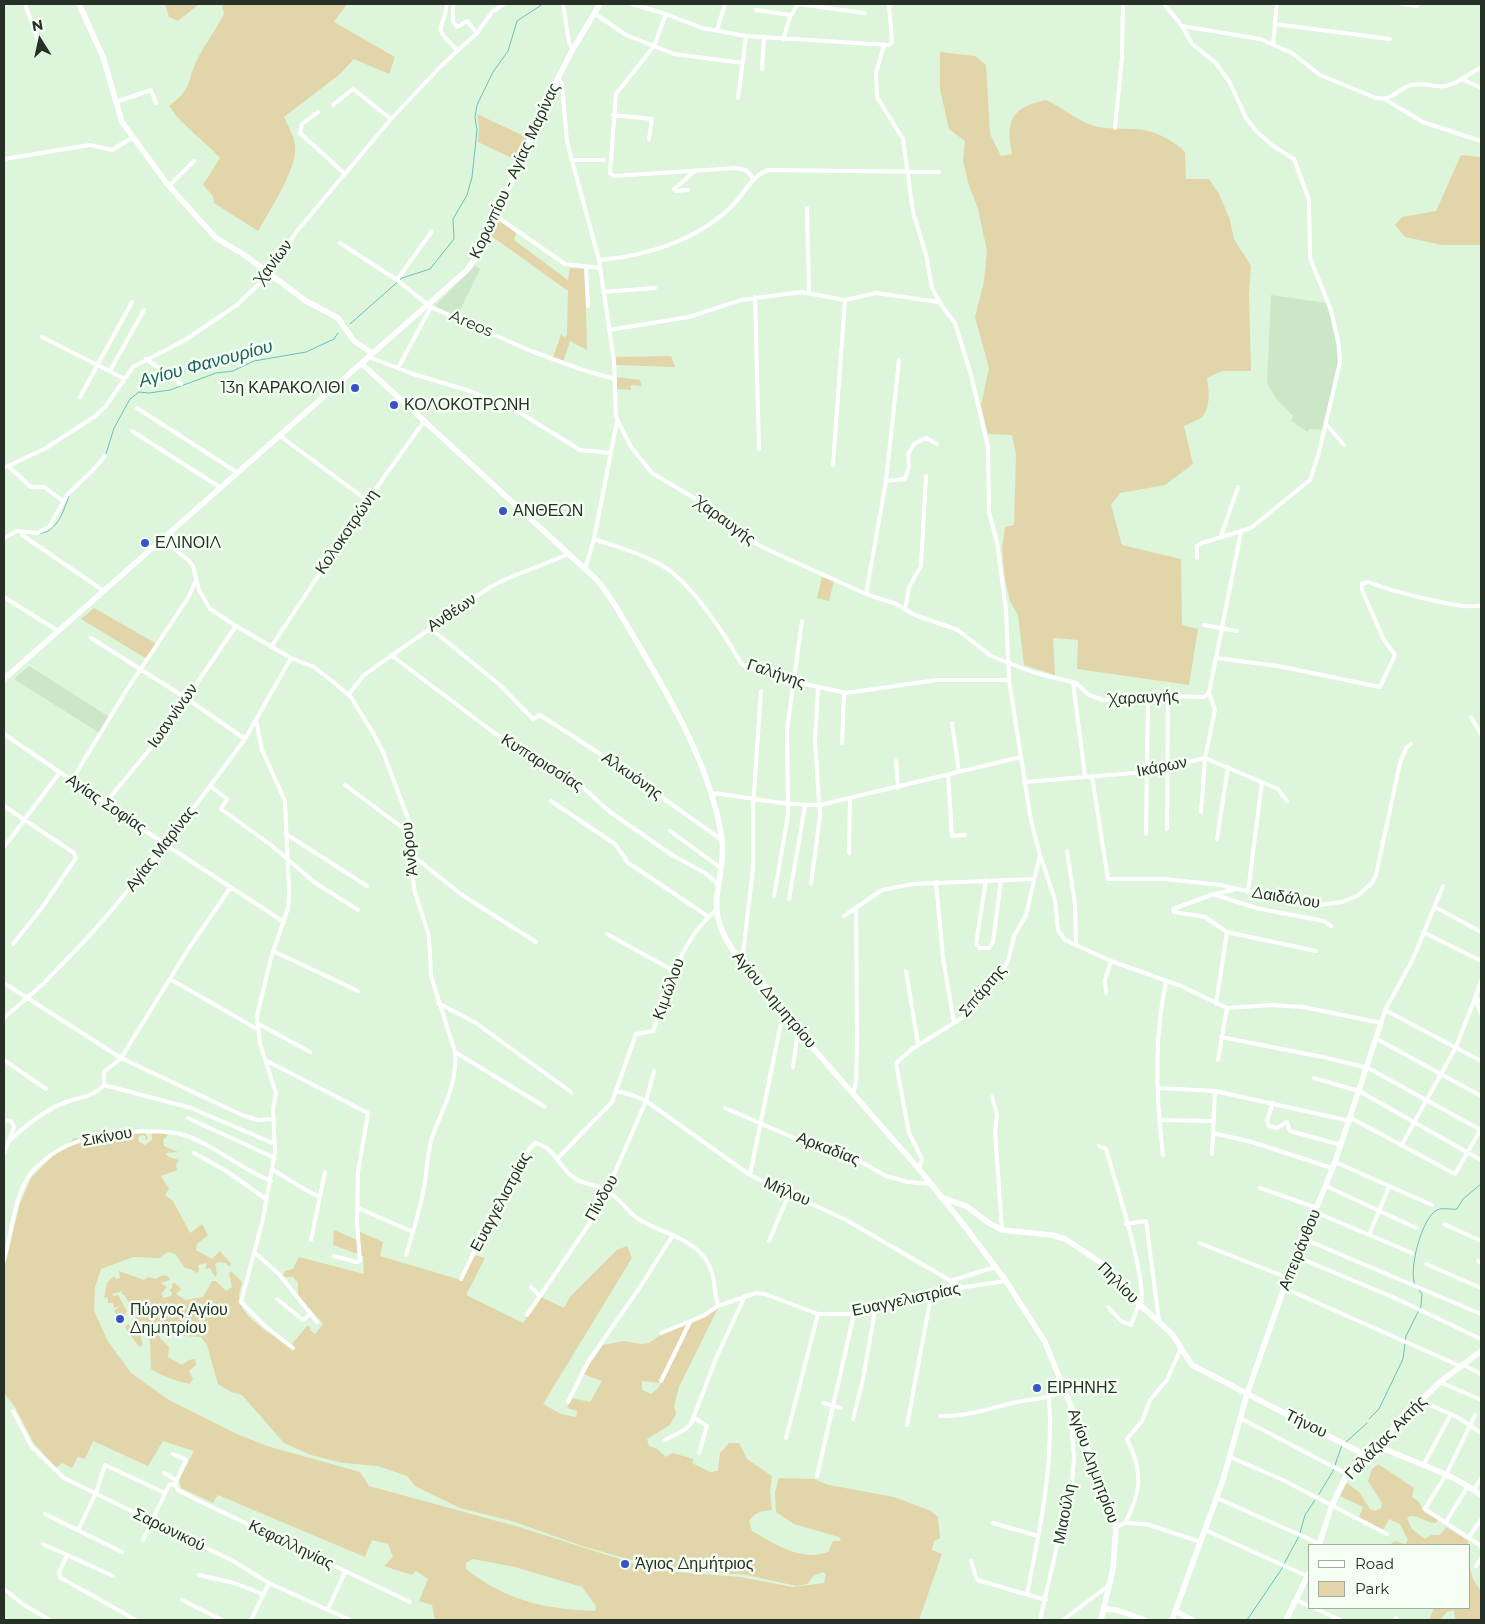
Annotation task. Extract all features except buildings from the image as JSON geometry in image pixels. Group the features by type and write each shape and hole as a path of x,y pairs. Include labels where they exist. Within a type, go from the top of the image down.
{"street":[{"path":"26,4 41,48"},
{"path":"78,4 103,57 122,122 169,186 216,238 243,254 268,275 306,301 338,318 354,341 371,355 398,368 470,391 514,409 580,450 611,453"},
{"path":"447,4 439,29 440,34 457,50"},
{"path":"453,4 453,21 457,27 467,22 477,33"},
{"name":"Χανίων","path":"6,467 65,437 94,418 105,407 123,378 133,367 185,340 227,312 268,275 297,231 391,119 457,50 477,33 492,12 504,4"},
{"path":"562,4 569,43 573,49"},
{"name":"Κορωπίου - Αγίας Μαρίνας","path":"4,679 371,355 430,306 460,277 474,261 558,78 600,4"},
{"path":"632,4 666,14 702,28 746,36 783,40 884,45 892,43 888,4"},
{"path":"717,30 725,4"},
{"path":"783,40 791,15 798,4 865,13"},
{"path":"1115,128 1122,58 1123,4"},
{"path":"1164,4 1182,26 1192,44 1216,63 1230,83 1246,118 1257,132 1273,146 1294,158 1310,200 1310,258 1331,310 1339,346 1340,362 1326,424 1310,480 1251,528 1221,536 1197,546 1197,558"},
{"path":"1273,44 1277,4"},
{"path":"1402,4 1417,6"},
{"path":"756,10 791,15"},
{"path":"594,13 626,35 674,54 743,63"},
{"path":"666,14 654,46 616,94 613,115 611,176 741,168 754,179"},
{"path":"1275,24 1390,38"},
{"path":"1182,26 1228,32 1273,44 1298,56 1320,75 1368,96 1386,100 1423,122 1481,141"},
{"path":"738,98 746,36"},
{"path":"762,69 764,38"},
{"path":"884,45 876,73 877,97 904,140 916,229 926,255 932,288 939,302 956,323 971,375 988,447 989,512 997,542 1006,610 1009,680 1034,836 1055,900 1058,930 1065,940 1111,961 1181,986 1227,1008 1302,1007 1381,1023"},
{"path":"1386,100 1413,85 1440,88 1462,79 1481,67"},
{"name":"Χαραυγής","path":"558,78 562,84 566,133 571,160 599,260 615,379 617,420 632,447 652,473 704,504 727,527 764,548 866,594 896,604 905,610 958,630 991,656 1008,663 1073,682 1089,695 1102,700 1168,696 1204,697 1209,693"},
{"path":"1462,79 1481,88"},
{"path":"333,105 353,89 391,119"},
{"path":"116,102 151,90 156,103"},
{"path":"318,112 302,124 300,133 344,173"},
{"path":"613,115 652,119 649,139"},
{"path":"4,159 90,145 112,150 132,138"},
{"path":"571,160 603,160"},
{"path":"169,186 194,161"},
{"path":"599,260 643,252 702,230 732,206 754,179 763,172 773,169 939,172"},
{"path":"688,190 676,192 674,189 696,170"},
{"path":"807,208 809,292"},
{"path":"496,216 559,261 573,267 600,268"},
{"path":"399,281 432,231"},
{"name":"Areos","path":"340,242 399,281 430,306 531,351 583,370 615,379"},
{"path":"586,268 588,306"},
{"path":"603,292 655,288"},
{"path":"609,330 689,317 755,297 809,292 823,297 845,300 876,293 939,302"},
{"path":"755,297 758,449"},
{"path":"834,464 845,300"},
{"path":"80,397 99,366 132,302"},
{"path":"398,368 430,306"},
{"path":"110,371 144,310"},
{"path":"42,337 123,378"},
{"path":"146,359 181,384"},
{"path":"866,594 886,481 899,360"},
{"name":"Αγίου Δημητρίου","path":"362,364 425,420 604,588 643,652 682,724 712,793 722,840 716,910 728,945 742,964 784,1008 798,1031 932,1184 1006,1281 1045,1342 1116,1526 1116,1545 1102,1620"},
{"path":"137,408 238,473"},
{"name":"Κολοκοτρώνη","path":"271,647 368,501 425,420"},
{"path":"585,569 594,539 617,420"},
{"path":"1326,424 1344,445"},
{"path":"132,430 221,488"},
{"path":"280,436 368,501"},
{"path":"886,481 905,479 909,466 908,454 914,444 926,438 937,444"},
{"path":"5,536 21,530 33,534 43,531 54,521 63,502 105,456"},
{"path":"6,467 31,488 44,487 63,502"},
{"path":"905,610 909,587 920,570 926,476"},
{"path":"1221,536 1238,487"},
{"path":"1201,812 1205,758 1215,710 1209,693 1241,532"},
{"path":"22,535 104,591"},
{"name":"Γαλήνης","path":"594,539 646,558 674,574 716,624 741,663 746,667 792,682 844,693 936,680 1009,680"},
{"name":"Άνδρου","path":"162,540 193,566 196,579 210,609 271,647 314,668 349,694 383,752 409,821 414,889 429,936 431,976 455,1052 455,1079 432,1140 422,1198 406,1255"},
{"name":"Ανθέων","path":"349,694 363,676 391,655 412,643 430,628 500,581 569,554"},
{"path":"72,780 188,598 196,579"},
{"path":"1216,658 1278,666 1380,687 1395,655 1381,634 1362,590 1362,584 1368,582 1455,605 1476,607 1481,605"},
{"path":"4,598 58,631"},
{"path":"774,896 788,814 786,730 802,621"},
{"path":"1204,625 1237,631"},
{"name":"Ιωαννίνων","path":"106,802 148,752 236,626"},
{"name":"Αλκυόνης","path":"430,628 500,686 534,719 540,715 604,757 722,840"},
{"path":"91,638 186,698 245,739"},
{"name":"Κυπαρισσίας","path":"391,655 493,732 533,759 577,782 610,812 672,855 705,873 718,884"},
{"name":"Αγίας Μαρίνας","path":"4,1018 28,998 93,932 166,845 245,739 291,658"},
{"path":"1073,682 1085,776"},
{"path":"811,884 820,805 815,741 818,688"},
{"path":"742,964 753,868 754,798 761,691"},
{"path":"842,743 844,693"},
{"path":"1167,829 1168,696"},
{"path":"1146,834 1148,697"},
{"path":"1470,717 1481,734"},
{"path":"256,719 262,750 286,801 288,813 286,834 289,892 284,922 273,951 257,1016 257,1029 276,1093 274,1118 275,1158 255,1253 242,1292 241,1302 265,1326 294,1348"},
{"path":"952,723 959,772"},
{"name":"Αγίας Σοφίας","path":"4,734 106,802 166,845 284,922"},
{"name":"Δαιδάλου","path":"1092,776 1108,878 1165,879 1220,885 1236,890 1318,905 1351,899 1367,888 1376,875 1400,763 1406,748 1411,744"},
{"path":"712,793 754,798 788,806 820,805 898,788 1021,757"},
{"name":"Ικάρων","path":"1024,782 1146,772 1205,758 1278,789 1287,801"},
{"path":"896,761 898,788"},
{"path":"1217,839 1228,767"},
{"path":"4,847 60,772"},
{"path":"948,775 952,836 965,834"},
{"path":"1248,892 1262,782"},
{"path":"345,785 411,834"},
{"path":"210,786 227,799 220,809 271,845 314,882 358,910"},
{"path":"849,853 850,799"},
{"path":"551,801 615,844 628,862 709,917"},
{"path":"4,806 74,853 76,858 41,909 13,944"},
{"path":"788,899 805,806"},
{"path":"670,830 721,868"},
{"path":"286,834 367,886"},
{"path":"1067,851 1075,904 1076,945"},
{"path":"412,855 462,895 536,942"},
{"name":"Σπάρτης","path":"920,1169 922,1159 909,1133 896,1063 902,1055 954,1023 998,978 1005,968 1011,953 1014,936 1026,916 1040,855"},
{"path":"844,916 882,890 936,882 1033,879"},
{"path":"986,880 976,944 980,948 989,948 993,942 1001,880"},
{"path":"936,882 943,958 954,1023"},
{"name":"Απειράνθου","path":"1172,1620 1217,1498 1247,1394 1284,1288 1334,1165 1368,1068 1385,1010 1412,961 1443,886"},
{"path":"104,1085 104,1072 121,1058 170,979 231,887"},
{"path":"1236,890 1214,894 1173,909 1174,912 1205,917 1227,932 1316,951"},
{"path":"1214,894 1256,908 1324,922 1332,926"},
{"path":"1435,907 1481,932"},
{"path":"853,1094 856,1074 856,909"},
{"name":"Κιμώλου","path":"558,1158 612,1102 636,1034 653,1030 683,951 716,910"},
{"path":"1216,1004 1227,932"},
{"path":"1423,932 1481,961"},
{"path":"607,934 674,971"},
{"path":"273,951 358,990"},
{"path":"1106,993 1105,980 1111,961"},
{"path":"906,971 918,1044"},
{"path":"170,979 257,1029"},
{"path":"1164,1155 1159,1088 1159,1047 1162,1000 1166,982"},
{"path":"4,983 121,1058 242,1115 259,1120 274,1118"},
{"path":"1401,1146 1456,1047 1481,986"},
{"path":"1475,998 1481,1001"},
{"path":"1475,998 1481,1013"},
{"path":"438,1003 476,1023 571,1092"},
{"path":"750,1175 762,1124 784,1008"},
{"path":"1218,1060 1227,1008"},
{"path":"1471,1008 1481,1013"},
{"path":"1385,1010 1481,1061"},
{"path":"257,1023 310,1052"},
{"path":"793,1067 798,1031"},
{"path":"1159,1088 1215,1091 1350,1119 1456,1174 1470,1153 1481,1130 1368,1068 1221,1037"},
{"path":"1377,1040 1481,1096"},
{"path":"455,1052 545,1107"},
{"path":"4,1060 46,1089"},
{"path":"265,1060 368,1113 358,1172 357,1223 360,1261 356,1262 334,1256"},
{"name":"Πίνδου","path":"527,1315 598,1211 646,1102 654,1071"},
{"path":"1314,1078 1359,1091 1481,1160"},
{"path":"8,1142 27,1124 65,1102 92,1094 104,1085"},
{"path":"104,1085 191,1108 275,1144"},
{"name":"Μήλου","path":"616,1091 632,1095 646,1102 750,1175 789,1194 818,1205 963,1288"},
{"path":"1212,1154 1215,1091"},
{"path":"992,1097 997,1115 995,1131 1002,1230"},
{"path":"1273,1103 1267,1120 1269,1126 1277,1128 1286,1122 1290,1131 1341,1145"},
{"name":"Αρκαδίας","path":"725,1108 824,1151 863,1163 897,1180 932,1184"},
{"path":"188,1118 275,1158"},
{"path":"4,1120 11,1121 14,1127 4,1153"},
{"path":"1161,1120 1214,1121"},
{"name":"Σικίνου","path":"4,1260 19,1200 28,1178 58,1151 72,1143 129,1133 173,1132 192,1138 271,1181"},
{"path":"1213,1134 1252,1142 1334,1165 1432,1205"},
{"name":"Ευαγγελιστρίας","path":"461,1279 499,1200 530,1148 538,1144 558,1158 577,1180 608,1191 638,1218 688,1241 704,1256 715,1277 718,1306 756,1293 765,1294 818,1314 854,1314 875,1310 902,1299 932,1292 1006,1281"},
{"path":"1099,1146 1106,1149 1126,1224 1138,1275 1140,1305 1131,1325 1121,1321 1108,1307"},
{"path":"194,1153 228,1172 266,1199"},
{"path":"273,1170 291,1180 300,1188 320,1197"},
{"path":"312,1240 325,1172"},
{"path":"1326,1186 1416,1228"},
{"path":"1369,1235 1389,1186"},
{"path":"1260,1188 1316,1210 1412,1254"},
{"path":"769,1241 789,1194"},
{"name":"Πηλίου","path":"941,1198 966,1206 989,1224 1002,1230 1052,1235 1065,1239 1107,1268 1140,1305 1178,1339 1181,1348 1192,1365 1247,1394"},
{"path":"358,1208 413,1232"},
{"path":"1126,1224 1146,1221 1159,1321"},
{"path":"1444,1224 1481,1241"},
{"path":"568,1402 588,1362 673,1235"},
{"path":"1304,1239 1481,1314"},
{"path":"1198,1242 1288,1278"},
{"path":"255,1253 279,1274 317,1322"},
{"path":"1296,1257 1395,1298 1481,1339"},
{"path":"1426,1264 1481,1288"},
{"path":"950,1281 995,1267"},
{"path":"531,1287 539,1295"},
{"path":"1284,1288 1481,1374"},
{"path":"907,1425 932,1292"},
{"path":"665,1440 691,1424 745,1296"},
{"path":"277,1299 303,1320 310,1314"},
{"path":"661,1333 704,1316 718,1306"},
{"path":"852,1418 862,1379 875,1310"},
{"path":"786,1438 818,1314"},
{"path":"817,1476 854,1314"},
{"path":"661,1381 690,1322"},
{"path":"1125,1523 1138,1490 1136,1456 1127,1439 1142,1421 1150,1400 1168,1380 1181,1348"},
{"name":"Γαλάζιας Ακτής","path":"1320,1544 1332,1505 1347,1474 1365,1454 1440,1382 1481,1351"},
{"path":"1440,1382 1481,1400"},
{"path":"940,1416 965,1415 1049,1398 1065,1391"},
{"name":"Τήνου","path":"1247,1394 1365,1454"},
{"path":"1027,1594 1050,1458 1049,1398"},
{"path":"1421,1401 1451,1414 1481,1433"},
{"path":"823,1403 841,1408"},
{"name":"Μιαούλη","path":"1040,1620 1072,1480 1074,1458 1070,1405"},
{"name":"Σαρωνικού","path":"13,1411 32,1447 57,1472 71,1482 233,1561 269,1583 350,1620"},
{"path":"1424,1464 1451,1414"},
{"path":"1475,1415 1447,1473 1425,1509 1481,1546"},
{"path":"693,1417 707,1426 699,1453"},
{"path":"1240,1418 1347,1474"},
{"path":"1376,1445 1399,1456 1447,1473 1481,1495"},
{"path":"143,1540 169,1485 176,1482 186,1460 173,1454"},
{"path":"1230,1457 1332,1505 1388,1534"},
{"path":"78,1530 96,1494 105,1465 165,1493"},
{"name":"Κεφαλληνίας","path":"164,1473 176,1482 178,1490 193,1498 410,1602"},
{"path":"1474,1490 1481,1478"},
{"path":"1446,1522 1468,1486"},
{"path":"1217,1498 1320,1544"},
{"path":"45,1514 122,1552"},
{"path":"1468,1538 1481,1520"},
{"path":"1116,1526 1125,1523 1146,1524 1201,1542"},
{"path":"993,1524 1038,1536"},
{"path":"1205,1530 1308,1576 1286,1620"},
{"path":"43,1544 113,1576"},
{"path":"67,1555 58,1573 61,1578 136,1620"},
{"path":"1476,1566 1481,1558"},
{"path":"971,1561 977,1580 1046,1600"},
{"path":"328,1610 345,1572"},
{"path":"199,1575 234,1583 263,1594"},
{"path":"251,1620 269,1583"},
{"path":"1064,1620 1110,1585"},
{"path":"4,1589 24,1605 50,1620"},
{"path":"182,1600 222,1620"},
{"path":"1296,1600 1308,1606"},
{"path":"1105,1609 1117,1610 1145,1620"},
{"path":"1316,1609 1340,1620"},
{"path":"1175,1611 1192,1620"}],"shaded area":[{"path":"475,266 480,269 457,317 435,306"},
{"path":"1271,295 1326,303 1335,334 1338,363 1324,430 1309,429 1308,432 1291,421 1293,416 1275,397 1267,383"},
{"path":"29,666 111,718 101,734 14,679"}],"green space":[{"path":"165,4 199,4 178,21 169,17"},
{"path":"222,4 347,4 334,22 395,57 389,74 354,59 340,74 284,117 291,131 295,155 288,177 258,231 214,203 213,196 203,185 220,158 180,120 169,106 187,88 195,63 224,14"},
{"path":"940,52 975,56 986,65 990,134 1001,156 1012,154 1010,142 1011,124 1018,111 1034,103 1046,100 1094,126 1143,130 1163,136 1175,143 1185,152 1186,179 1209,179 1219,194 1230,220 1234,239 1251,266 1249,294 1251,371 1222,371 1207,378 1209,398 1207,409 1202,417 1184,426 1193,464 1165,485 1120,493 1111,505 1122,545 1181,559 1182,625 1198,629 1189,685 1077,669 1078,640 1053,638 1055,675 1024,665 1018,615 1010,601 1005,580 1002,549 1005,527 1014,525 1016,454 1012,435 988,434 981,405 989,368 975,317 984,281 987,251 978,209 968,182 963,160 965,141 949,129 940,89"},
{"path":"477,114 528,138 518,161 478,142"},
{"path":"1461,155 1481,157 1481,245 1442,245 1405,237 1395,225 1402,217 1436,211"},
{"path":"499,220 516,233 514,240 568,280 570,268 585,269 587,350 570,341 563,362 553,358 561,334 565,338 567,334 568,291 490,235 496,222"},
{"path":"671,356 675,367 616,365 615,357"},
{"path":"617,377 640,380 642,386 631,385 631,390 617,389"},
{"path":"822,577 834,581 829,601 817,598"},
{"path":"94,608 157,644 147,659 81,619"},
{"path":"155,1129 168,1135 163,1140 164,1146 178,1152 165,1153 169,1157 179,1160 176,1165 177,1170 161,1176 169,1189 165,1195 173,1201 190,1233 202,1224 208,1235 197,1244 196,1250 212,1259 220,1251 231,1264 229,1267 226,1263 219,1262 215,1264 217,1274 215,1277 210,1268 205,1269 207,1263 198,1265 199,1271 196,1273 191,1269 185,1268 175,1254 168,1252 159,1258 133,1257 101,1269 95,1287 94,1310 107,1340 131,1373 169,1400 237,1434 267,1446 360,1472 369,1486 519,1527 654,1570 740,1577 793,1587 824,1583 826,1575 823,1572 813,1576 808,1584 796,1586 747,1575 656,1567 582,1546 515,1522 460,1508 415,1486 407,1476 378,1466 343,1463 311,1455 284,1443 242,1395 231,1392 218,1384 207,1345 201,1337 184,1336 171,1327 160,1328 160,1338 169,1347 168,1357 182,1365 189,1360 195,1359 196,1365 189,1371 193,1379 190,1384 169,1378 151,1369 150,1341 147,1334 142,1332 140,1334 143,1345 139,1347 125,1327 128,1324 131,1326 137,1316 125,1296 121,1293 122,1291 112,1294 114,1296 118,1295 127,1311 125,1315 116,1314 114,1311 120,1306 114,1308 113,1303 108,1303 108,1298 104,1297 107,1283 114,1276 116,1279 120,1278 119,1271 144,1280 148,1277 156,1279 163,1275 169,1277 170,1280 161,1283 167,1287 162,1293 163,1298 171,1296 172,1292 169,1290 172,1288 172,1284 175,1283 181,1289 176,1294 186,1300 203,1297 212,1281 216,1281 226,1291 232,1287 229,1274 231,1271 242,1282 239,1298 246,1313 289,1348 307,1326 315,1334 323,1324 298,1295 298,1283 293,1277 285,1277 283,1275 285,1271 293,1269 299,1257 364,1274 363,1256 333,1245 334,1230 359,1241 358,1231 383,1242 380,1256 461,1280 475,1255 485,1258 466,1295 523,1323 541,1297 564,1308 570,1297 617,1250 627,1246 632,1258 543,1404 561,1414 576,1417 577,1411 567,1408 571,1398 590,1402 602,1381 583,1374 603,1345 624,1341 641,1344 649,1343 665,1332 689,1323 659,1383 642,1381 642,1390 651,1394 659,1387 691,1323 718,1308 679,1387 674,1406 676,1414 670,1425 647,1439 649,1446 657,1449 666,1457 672,1453 694,1459 692,1463 710,1472 718,1471 720,1453 729,1443 739,1443 747,1459 772,1476 770,1492 772,1510 759,1512 751,1518 749,1521 752,1531 779,1546 798,1553 818,1555 828,1552 833,1541 841,1541 839,1537 794,1524 776,1512 775,1492 779,1478 814,1479 829,1485 894,1497 931,1511 938,1517 940,1538 934,1541 932,1550 942,1554 919,1620 435,1620 432,1605 419,1601 428,1579 416,1571 412,1575 384,1566 393,1557 388,1544 372,1540 365,1557 218,1495 213,1503 181,1488 179,1480 194,1451 163,1441 148,1466 93,1441 85,1459 78,1457 72,1468 62,1463 56,1468 33,1442 15,1407 4,1393 4,1269 20,1203 31,1178 55,1154 75,1138 88,1142 95,1138 99,1140 107,1136 110,1139 117,1130 145,1133 148,1139 146,1140 145,1136 142,1135 138,1137 139,1142 145,1145 152,1140 152,1133","holes":["473,1559 515,1567 582,1587 596,1606 595,1611 559,1608 511,1596 481,1580 466,1569 466,1563"]},
{"path":"1378,1464 1414,1488 1412,1497 1419,1502 1424,1512 1438,1520 1436,1523 1432,1523 1410,1516 1407,1518 1412,1529 1425,1539 1431,1535 1440,1535 1446,1527 1469,1541 1468,1544 1405,1544 1408,1540 1400,1524 1389,1519 1383,1530 1359,1517 1363,1507 1340,1496 1347,1483 1359,1492 1370,1509 1375,1511 1381,1508 1382,1503 1368,1481 1372,1469"},
{"path":"1395,1541 1405,1544 1390,1544"},
{"path":"1470,1568 1473,1579 1481,1591 1481,1620 1455,1620 1454,1610 1447,1612 1440,1620 1429,1620 1434,1609 1470,1609"}],"waterway":[{"name":"Αγίου Φανουρίου","path":"350,324 402,278 430,269 454,239 453,219 467,195 472,177 477,130 475,117 477,105 493,72 508,51 517,21 543,4"},
{"name":"Αγίου Φανουρίου","path":"106,454 114,428 130,399 139,392 149,393 170,390 216,373 233,371 254,361 306,352 334,339 338,333"},
{"name":"Αγίου Φανουρίου","path":"37,534 44,533 55,525 62,514 69,496"},
{"path":"1415,1285 1413,1278 1415,1257 1422,1233 1431,1215 1437,1210 1457,1209 1463,1199 1481,1184"},
{"path":"1369,1419 1379,1409 1403,1359 1406,1336 1421,1306 1422,1294 1419,1290"},
{"path":"1345,1443 1367,1423"},
{"path":"1319,1494 1333,1471 1342,1445"},
{"path":"1300,1533 1305,1515 1315,1500"},
{"path":"1284,1564 1299,1536"},
{"path":"1247,1620 1283,1567"}],"place":[{"name":"13η ΚΑΡΑΚΟΛΙΘΙ","path":"355,388"},
{"name":"ΚΟΛΟΚΟΤΡΩΝΗ","path":"394,405"},
{"name":"ΑΝΘΕΩΝ","path":"503,511"},
{"name":"ΕΛΙΝΟΙΛ","path":"145,543"},
{"name":"Πύργος Αγίου Δημητρίου","path":"120,1319"},
{"name":"ΕΙΡΗΝΗΣ","path":"1037,1388"},
{"name":"Άγιος Δημήτριος","path":"625,1564"}]}
